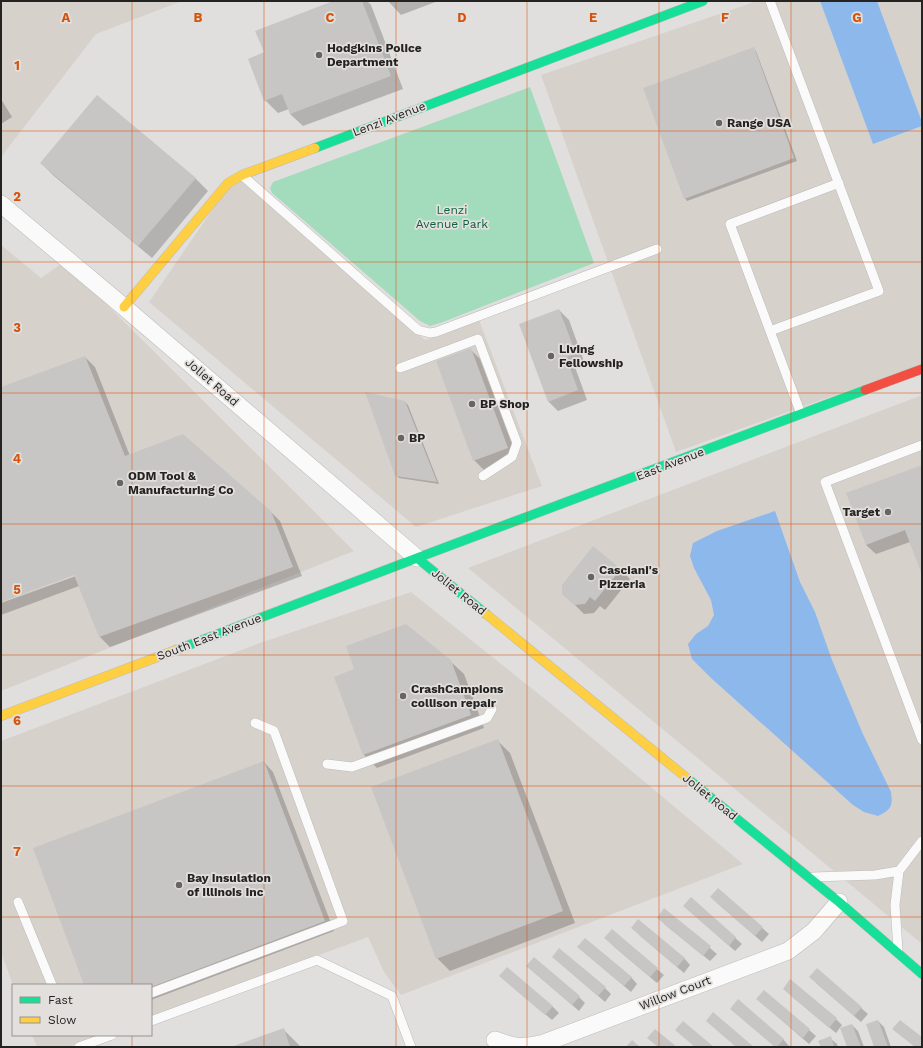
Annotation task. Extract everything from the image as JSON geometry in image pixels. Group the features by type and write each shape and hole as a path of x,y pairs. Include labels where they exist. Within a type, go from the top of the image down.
{"street":[{"name":"Lenzi Avenue","path":"124,307 228,183 242,175 703,1"},
{"name":"Joliet Road","path":"1,204 124,307 417,558 839,902 922,974"},
{"name":"East Avenue","path":"417,558 922,369"},
{"name":"South East Avenue","path":"1,716 417,558"},
{"name":"Willow Court","path":"495,1040 512,1046 528,1046 544,1043 788,951 814,932 839,902"}],"lane":[{"path":"770,1 879,291 770,331"},
{"path":"242,175 418,330 430,333 657,249"},
{"path":"801,414 730,224 839,183"},
{"path":"400,368 478,339 517,443 512,457 483,476"},
{"path":"922,445 825,482 922,740"},
{"path":"327,764 352,767 486,718 492,709"},
{"path":"152,993 343,921 274,731 255,724"},
{"path":"899,954 895,905 900,870 922,841"},
{"path":"808,877 875,875 900,870"},
{"path":"18,902 52,984"},
{"path":"152,1021 317,960 392,996 411,1047"},
{"path":"79,1047 109,1036"}],"shaded area":[{"path":"1,1 182,1 96,34 1,157"},
{"path":"757,1 820,1 873,143 922,126 922,364 676,452 541,75"},
{"path":"877,1 922,1 922,122"},
{"path":"241,177 386,308 425,340 479,320 542,486 416,527 149,302 230,184"},
{"path":"1,245 41,278 64,262 354,551 1,691"},
{"path":"922,395 922,944 468,568"},
{"path":"411,592 555,707 743,864 401,995 384,972 368,937 152,1017 152,984 13,984 1,952 1,741 257,644"},
{"path":"32,1036 98,1036 68,1047 37,1047"}],"green space":[{"name":"Lenzi Avenue Park","path":"530,87 594,263 443,322 430,326 420,321 272,193 270,188 273,182"}],"water":[{"path":"820,1 877,1 922,122 922,126 873,144"},
{"path":"775,511 800,582 815,612 832,660 862,732 891,792 892,801 890,807 878,816 864,812 853,805 711,678 692,659 688,644 696,634 708,626 714,615 711,600 694,568 690,556 693,543 717,531"}],"building":[{"name":"Hodgkins Police Department","path":"333,1 362,1 391,76 290,114 282,94 264,101 248,59 264,52 255,31"},
{"name":"Range USA","path":"754,47 794,158 684,199 643,88"},
{"path":"97,95 196,178 138,246 40,163"},
{"name":"Living Fellowship","path":"559,309 576,354 566,357 578,390 548,402 519,324"},
{"name":"BP Shop","path":"471,348 508,448 473,461 436,361"},
{"name":"ODM Tool & Manufacturing Co","path":"85,356 125,456 183,434 271,511 293,567 99,637 74,575 1,602 1,387"},
{"name":"BP","path":"365,392 405,401 437,482 395,476"},
{"name":"Target","path":"922,465 922,575 905,530 866,545 846,493"},
{"name":"Casciani's Pizzeria","path":"593,546 621,569 595,601 590,597 585,604 574,605 562,594 562,585"},
{"name":"CrashCampions collison repair","path":"406,624 451,660 471,715 363,755 334,677 354,669 346,646"},
{"path":"498,739 563,911 436,959 371,787"},
{"name":"Bay Insulation of Illinois Inc","path":"264,761 325,921 152,987 152,984 84,984 33,848"},
{"path":"718,888 763,927 755,936 710,897"},
{"path":"691,897 736,937 729,946 683,906"},
{"path":"664,908 711,946 703,956 657,918"},
{"path":"638,919 685,958 677,967 631,928"},
{"path":"612,929 658,968 650,977 604,938"},
{"path":"585,938 632,977 624,986 577,947"},
{"path":"559,948 606,987 598,996 552,957"},
{"path":"534,957 580,996 572,1005 526,966"},
{"path":"507,967 553,1006 545,1015 499,976"},
{"path":"817,968 862,1007 854,1016 809,977"},
{"path":"790,979 837,1018 829,1028 783,989"},
{"path":"764,990 810,1029 803,1038 756,999"},
{"path":"738,999 784,1039 777,1047 775,1047 730,1009"},
{"path":"713,1012 754,1047 736,1047 706,1021"},
{"path":"878,1020 888,1047 874,1047 866,1024"},
{"path":"900,1020 922,1037 922,1047 915,1047 892,1029"},
{"path":"683,1021 714,1047 695,1047 675,1030"},
{"path":"852,1024 861,1047 847,1047 840,1028"},
{"path":"284,1028 290,1047 231,1047"},
{"path":"655,1029 677,1047 658,1047 647,1038"},
{"path":"831,1036 834,1047 821,1047 818,1041"},
{"path":"632,1040 640,1047 626,1047"}],"traffic: fast":[{"path":"315,148 703,1"},
{"path":"417,558 865,390"},
{"path":"176,650 417,558 486,614"},
{"path":"688,779 839,902 922,974"}],"traffic: slow":[{"path":"124,307 228,183 242,175 315,148"},
{"path":"486,614 688,779"},
{"path":"1,716 176,650"}],"traffic: jam":[{"path":"865,390 922,369"}],"place":[{"name":"Hodgkins Police Department","path":"319,55"},
{"name":"Range USA","path":"719,123"},
{"name":"Living Fellowship","path":"551,356"},
{"name":"BP Shop","path":"472,404"},
{"name":"BP","path":"401,438"},
{"name":"ODM Tool & Manufacturing Co","path":"120,483"},
{"name":"Target","path":"888,512"},
{"name":"Casciani's Pizzeria","path":"591,577"},
{"name":"CrashCampions collison repair","path":"403,696"},
{"name":"Bay Insulation of Illinois Inc","path":"179,885"}]}
